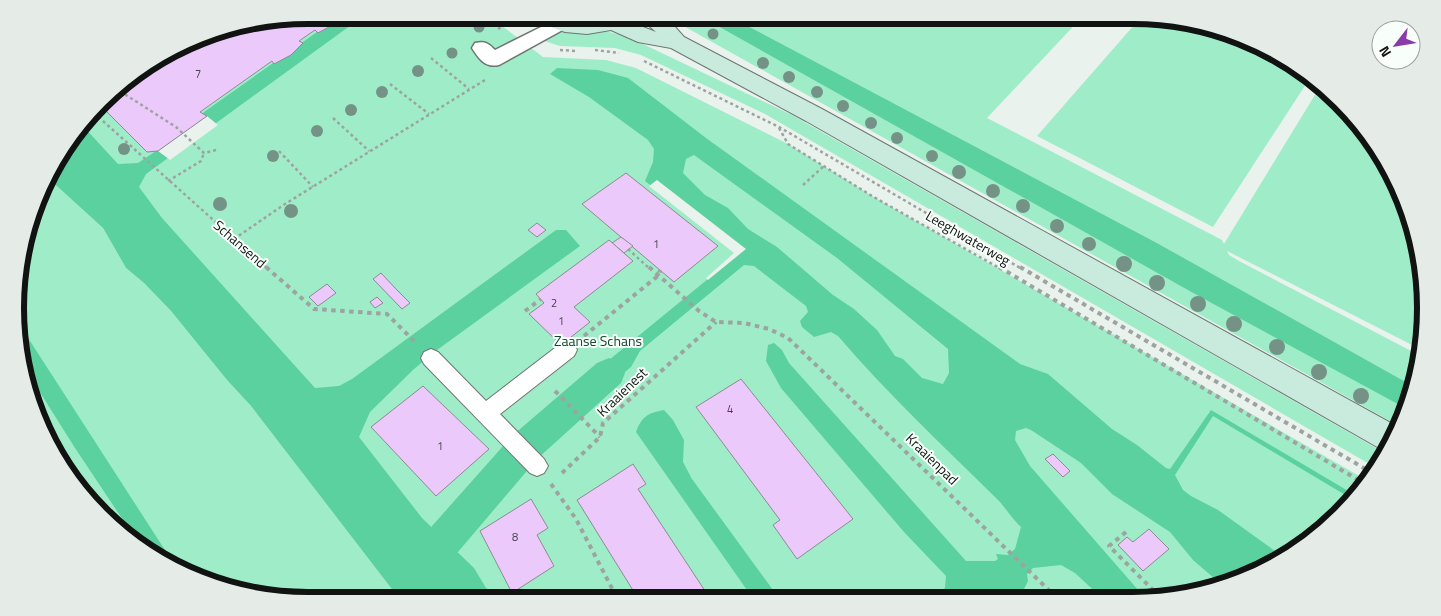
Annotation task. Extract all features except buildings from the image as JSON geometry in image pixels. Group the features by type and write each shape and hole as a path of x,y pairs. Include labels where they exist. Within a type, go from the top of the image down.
{"main road":[{"path":"569,24 578,27 596,27 605,24"},
{"path":"628,24 646,37 676,42 831,125 1386,437"},
{"path":"661,24 676,42"}],"street":[{"path":"488,62 546,24"},
{"path":"486,413 567,350"},
{"path":"431,358 537,466"}],"path":[{"path":"555,49 581,51"},
{"path":"589,50 627,55"},
{"path":"431,58 469,89"},
{"name":"Leeghwaterweg","path":"642,60 779,127 1367,470"},
{"path":"234,239 285,204 469,89 488,62"},
{"path":"390,84 429,114"},
{"path":"122,93 201,147 204,153 201,161 168,181"},
{"name":"Schansend","path":"98,117 162,176 314,309 387,314 405,331"},
{"path":"334,118 369,151"},
{"path":"779,127 788,144 824,166 1359,481"},
{"path":"204,153 216,150"},
{"path":"279,151 313,187"},
{"path":"803,185 824,166"},
{"path":"628,249 699,311 716,322"},
{"path":"567,350 659,275 660,270"},
{"path":"525,311 541,299"},
{"name":"Kraaienpad","path":"716,322 744,323 769,329 788,338 1051,592"},
{"name":"Kraaienest","path":"550,484 600,437 602,423 716,322"},
{"path":"556,393 600,437"},
{"path":"537,466 576,519 614,592"},
{"path":"1126,532 1109,546 1155,592"}],"green space":[{"name":"Zaanse Schans","path":"289,24 499,24 543,57 606,60 636,68 788,144 872,196 1361,477 1320,522 1306,534 1275,554 1242,571 1207,583 1170,590 1152,592 475,592 75,146 94,121 121,94 135,82 166,62 199,45 234,33 271,26"},
{"path":"680,24 714,24 1193,293 1400,404 1393,423"},
{"path":"744,24 1076,24 987,118 1222,240 1224,244 1317,91 1359,135 1379,166 1396,199 1408,234 1415,271 1417,327 1415,346 1227,251 1229,255 1239,261 1414,352 1408,383 1157,243"},
{"path":"1135,24 1170,26 1207,33 1259,53 1307,83 1213,227 1037,136"},
{"path":"609,32 626,36 792,115 1379,450 1370,464 765,114 641,55 615,48 560,46 541,40 554,33"},
{"path":"53,182 103,228 126,268 144,283 171,311 227,380 251,406 394,592 289,592 234,583 199,571 166,554 135,534 107,509 82,481 62,450 45,417 33,382 24,327 24,289 29,253 33,234"}],"shaded area":[{"path":"328,24 352,24 146,174 139,187 162,218 315,388 339,386 352,379 556,230 566,230 580,246 437,350 414,369 370,412 359,437 422,518 474,568 486,588 493,592 394,592 251,406 227,380 171,311 144,283 126,268 103,228 53,182 86,130 118,164 138,163 183,133 204,112"},
{"path":"714,24 744,24 1157,243 1408,383 1400,405 1193,293"},
{"path":"557,68 598,70 628,78 706,138 1020,364 1048,374 1112,429 1137,445 1166,468 1170,469 1211,410 1350,492 1346,496 1213,416 1175,475 1183,490 1218,510 1277,553 1242,571 1216,580 1193,560 1170,532 1112,494 1081,463 1026,428 1016,431 1015,440 1030,466 1140,592 1095,592 1075,573 1061,565 1033,568 1027,574 1028,581 1022,592 940,592 945,588 946,576 904,532 781,388 766,361 768,345 774,343 782,350 789,363 966,561 995,561 998,559 996,554 1008,555 1015,549 1021,527 998,500 895,398 838,336 831,332 814,337 802,327 800,321 808,312 806,306 754,266 744,265 640,351 631,367 584,406 570,392 736,256 736,252 645,181 653,162 654,149 648,140 589,97 550,74","holes":["694,155 837,258 948,349 949,373 943,384 922,378 903,359 895,356 877,330 854,309 833,295 777,247 748,229 728,208 705,195 683,173 686,159"]},
{"path":"25,333 168,555 129,529 33,381"},
{"path":"664,410 673,420 684,440 683,462 692,479 775,592 748,592 636,432 643,419 654,412"}],"pier":[{"path":"207,116 218,125 170,160 158,151"},
{"path":"657,180 746,249 708,280 706,278 734,253 649,186"}],"waterway":[{"path":"445,539 525,447 609,373"}]}
